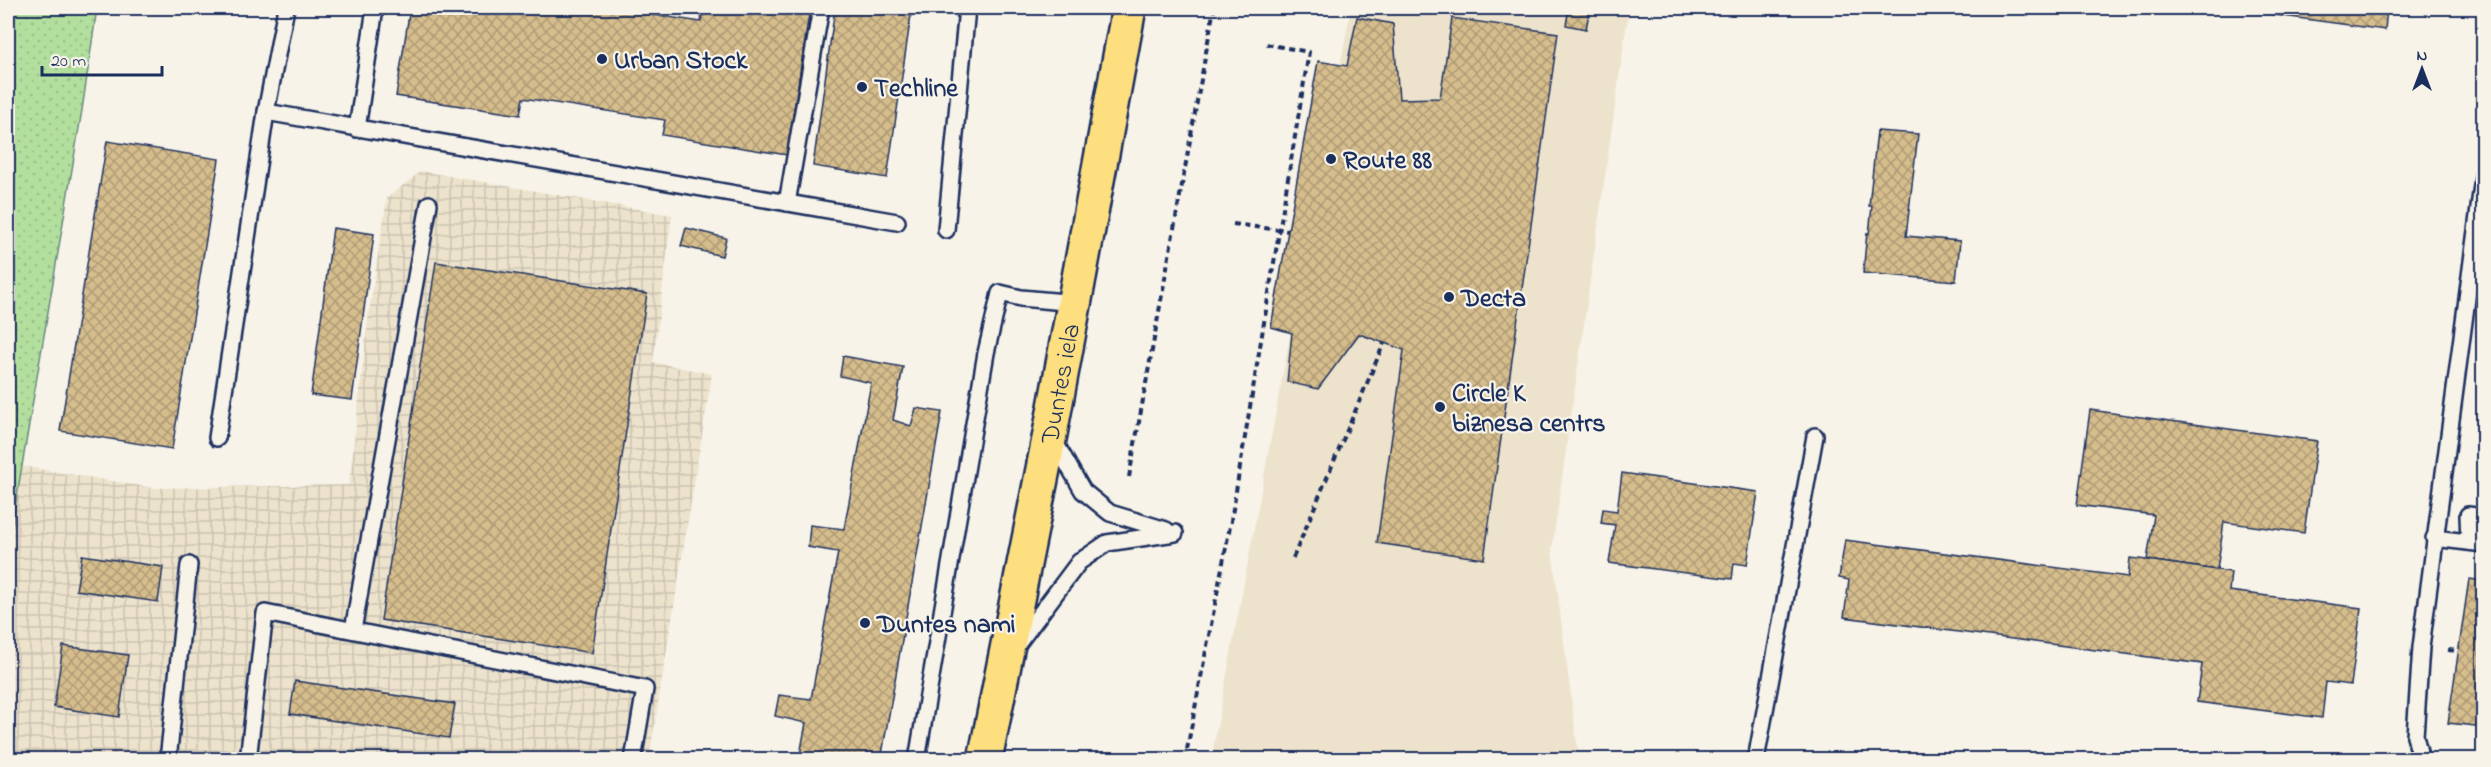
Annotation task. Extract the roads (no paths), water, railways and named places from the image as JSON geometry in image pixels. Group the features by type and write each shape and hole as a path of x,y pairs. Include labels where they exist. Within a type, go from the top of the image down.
{"main road":[{"name":"Duntes iela","path":"985,759 1076,303 1129,8"}],"lane":[{"path":"218,438 266,112 286,8"},
{"path":"357,129 375,8"},
{"path":"787,203 821,8"},
{"path":"946,230 967,8"},
{"path":"266,112 897,222"},
{"path":"2421,759 2415,735 2421,646 2484,170"},
{"path":"353,630 429,204"},
{"path":"917,759 989,340 1000,293 1021,298 1076,303"},
{"path":"1006,661 1078,562 1107,543 1175,533 1110,513 1083,491 1050,434"},
{"path":"1756,759 1815,436"},
{"path":"2434,538 2476,543 2468,515 2484,517"},
{"path":"168,759 189,565"},
{"path":"248,759 265,613 645,689 633,759"}],"place":[{"name":"Urban Stock","path":"602,59"},
{"name":"Techline","path":"862,87"},
{"name":"Route 88","path":"1331,159"},
{"name":"Decta","path":"1449,297"},
{"name":"Circle K biznesa centrs","path":"1440,407"},
{"name":"Duntes nami","path":"865,623"}]}
